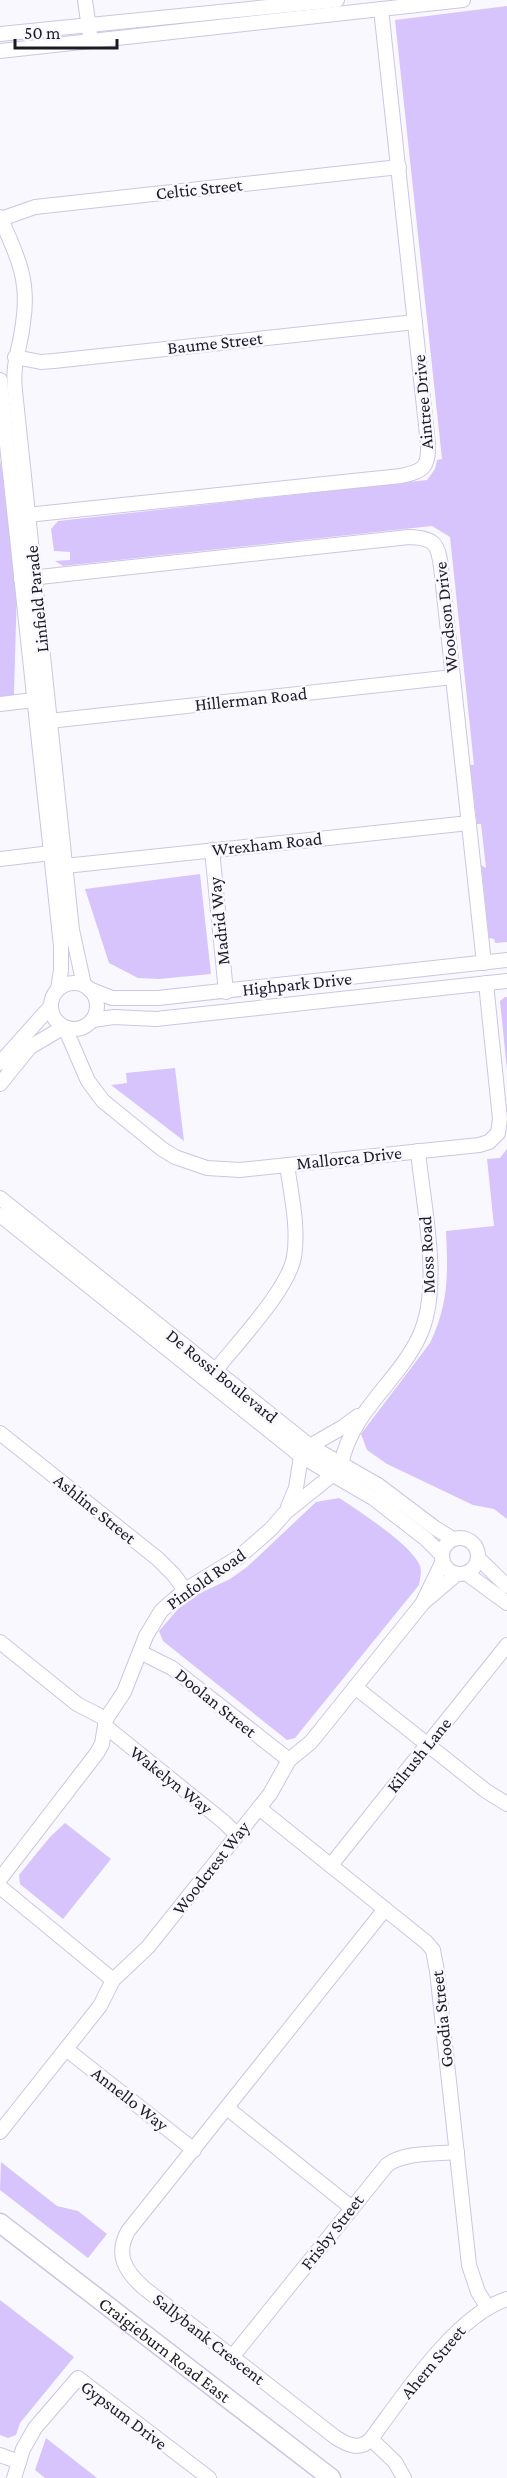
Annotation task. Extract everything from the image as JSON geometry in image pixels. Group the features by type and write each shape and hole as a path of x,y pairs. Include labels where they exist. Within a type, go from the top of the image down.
{"main road":[{"name":"Craigieburn Road East","path":"0,2223 331,2478"}],"street":[{"path":"86,0 89,34"},
{"path":"0,51 89,34 337,0"},
{"path":"0,34 89,34 463,0"},
{"name":"Aintree Drive","path":"27,515 401,476 418,471 428,460 381,9"},
{"name":"Celtic Street","path":"0,218 33,207 399,167"},
{"name":"Linfield Parade","path":"0,218 18,256 25,292 24,320 15,357 14,380 27,515 34,700 61,946 58,989"},
{"name":"Baume Street","path":"15,357 41,362 54,361 415,322"},
{"name":"Linfield Parade","path":"0,380 49,721 72,930 87,987"},
{"name":"Woodson Drive","path":"28,578 420,538 433,542 439,552 484,963"},
{"name":"Hillerman Road","path":"49,721 453,676"},
{"path":"0,704 34,700"},
{"name":"Wrexham Road","path":"65,866 469,823"},
{"name":"Madrid Way","path":"212,850 226,992"},
{"path":"0,859 51,854"},
{"name":"Highpark Drive","path":"87,987 104,996 128,999 226,992 507,960"},
{"name":"Highpark Drive","path":"88,1024 120,1017 156,1018 507,981"},
{"path":"0,1062 51,1006 58,989 70,983 87,987 94,994 98,1007 88,1024 65,1027 30,1047 0,1083"},
{"name":"Mallorca Drive","path":"65,1027 94,1091 162,1149 175,1157 207,1168 225,1170 287,1165 484,1143 498,1132 500,1119 486,983"},
{"path":"51,1006 55,1019 65,1027"},
{"name":"Mallorca Drive","path":"83,1070 81,1047 88,1024"},
{"name":"Moss Road","path":"337,1470 348,1438 364,1411 420,1336 428,1308 431,1273 418,1151"},
{"path":"216,1371 275,1295 290,1271 295,1242 287,1165"},
{"name":"De Rossi Boulevard","path":"0,1198 216,1371 306,1451"},
{"name":"De Rossi Boulevard","path":"0,1215 306,1451 337,1470 378,1485 453,1539"},
{"name":"Moss Road","path":"306,1451 343,1428 364,1411"},
{"name":"Ashline Street","path":"0,1433 158,1559 185,1590"},
{"name":"Pinfold Road","path":"286,1512 297,1488 306,1451"},
{"name":"De Rossi Boulevard","path":"337,1470 355,1487 426,1539 442,1558"},
{"name":"Pinfold Road","path":"0,1879 91,1763 102,1744 106,1723 121,1699 152,1624 161,1611 185,1590 239,1557 271,1529 286,1512 337,1470"},
{"path":"462,1574 474,1568 478,1558 476,1547 469,1540 453,1539 445,1546 442,1558 448,1570 462,1574 507,1603"},
{"name":"Woodcrest Way","path":"422,1604 442,1558"},
{"path":"478,1558 507,1586"},
{"name":"Woodcrest Way","path":"0,2132 100,2006 113,1980 148,1947 259,1808 276,1785 289,1760 311,1742 422,1604 462,1574"},
{"name":"Wakelyn Way","path":"0,1642 76,1704 106,1723 237,1835"},
{"name":"Kilrush Lane","path":"331,1866 507,1646"},
{"name":"Doolan Street","path":"140,1652 172,1668 289,1760"},
{"path":"355,1687 486,1791 507,1803"},
{"name":"Goodia Street","path":"259,1808 433,1950 469,2265 478,2292 488,2308"},
{"path":"0,1887 113,1980"},
{"path":"194,2150 386,1910"},
{"name":"Annello Way","path":"66,2049 194,2150"},
{"path":"227,2108 352,2208"},
{"name":"Sallybank Crescent","path":"194,2150 128,2231 123,2242 121,2256 128,2273 144,2288 345,2444 359,2446 371,2439"},
{"name":"Frisby Street","path":"232,2357 380,2171 394,2159 457,2152"},
{"name":"Ahern Street","path":"371,2439 453,2336 472,2317 507,2299"},
{"name":"Gypsum Drive","path":"14,2478 22,2449 35,2428 78,2378 205,2477"},
{"path":"371,2439 395,2462 404,2478"},
{"path":"0,2455 19,2462"}],"shaded area":[{"path":"507,6 507,942 495,943 494,939 489,938 481,865 486,868 481,824 477,824 470,765 474,765 450,537 432,526 63,566 55,561 70,560 70,552 54,551 51,529 58,521 427,480 435,469 437,460 442,459 395,20"},
{"path":"0,460 18,551 14,695 0,697"},
{"path":"200,874 211,974 159,979 138,978 109,963 85,889"},
{"path":"507,997 507,1070 500,1001"},
{"path":"175,1068 184,1141 111,1085 127,1083 126,1073"},
{"path":"507,1149 507,1519 494,1509 473,1505 387,1464 367,1450 361,1434 430,1343 441,1315 446,1288 446,1231 494,1226 487,1159 500,1158"},
{"path":"339,1498 384,1529 407,1549 420,1566 419,1585 295,1738 287,1740 163,1641 159,1631 192,1597 230,1579 247,1567 316,1502"},
{"path":"65,1823 111,1859 63,1919 20,1884 19,1875 50,1837"},
{"path":"1,2162 57,2206 78,2211 107,2234 88,2258 0,2190"},
{"path":"0,2300 74,2357 20,2423 16,2435 8,2438 0,2435"},
{"path":"46,2438 97,2478 45,2478 35,2470"}]}
